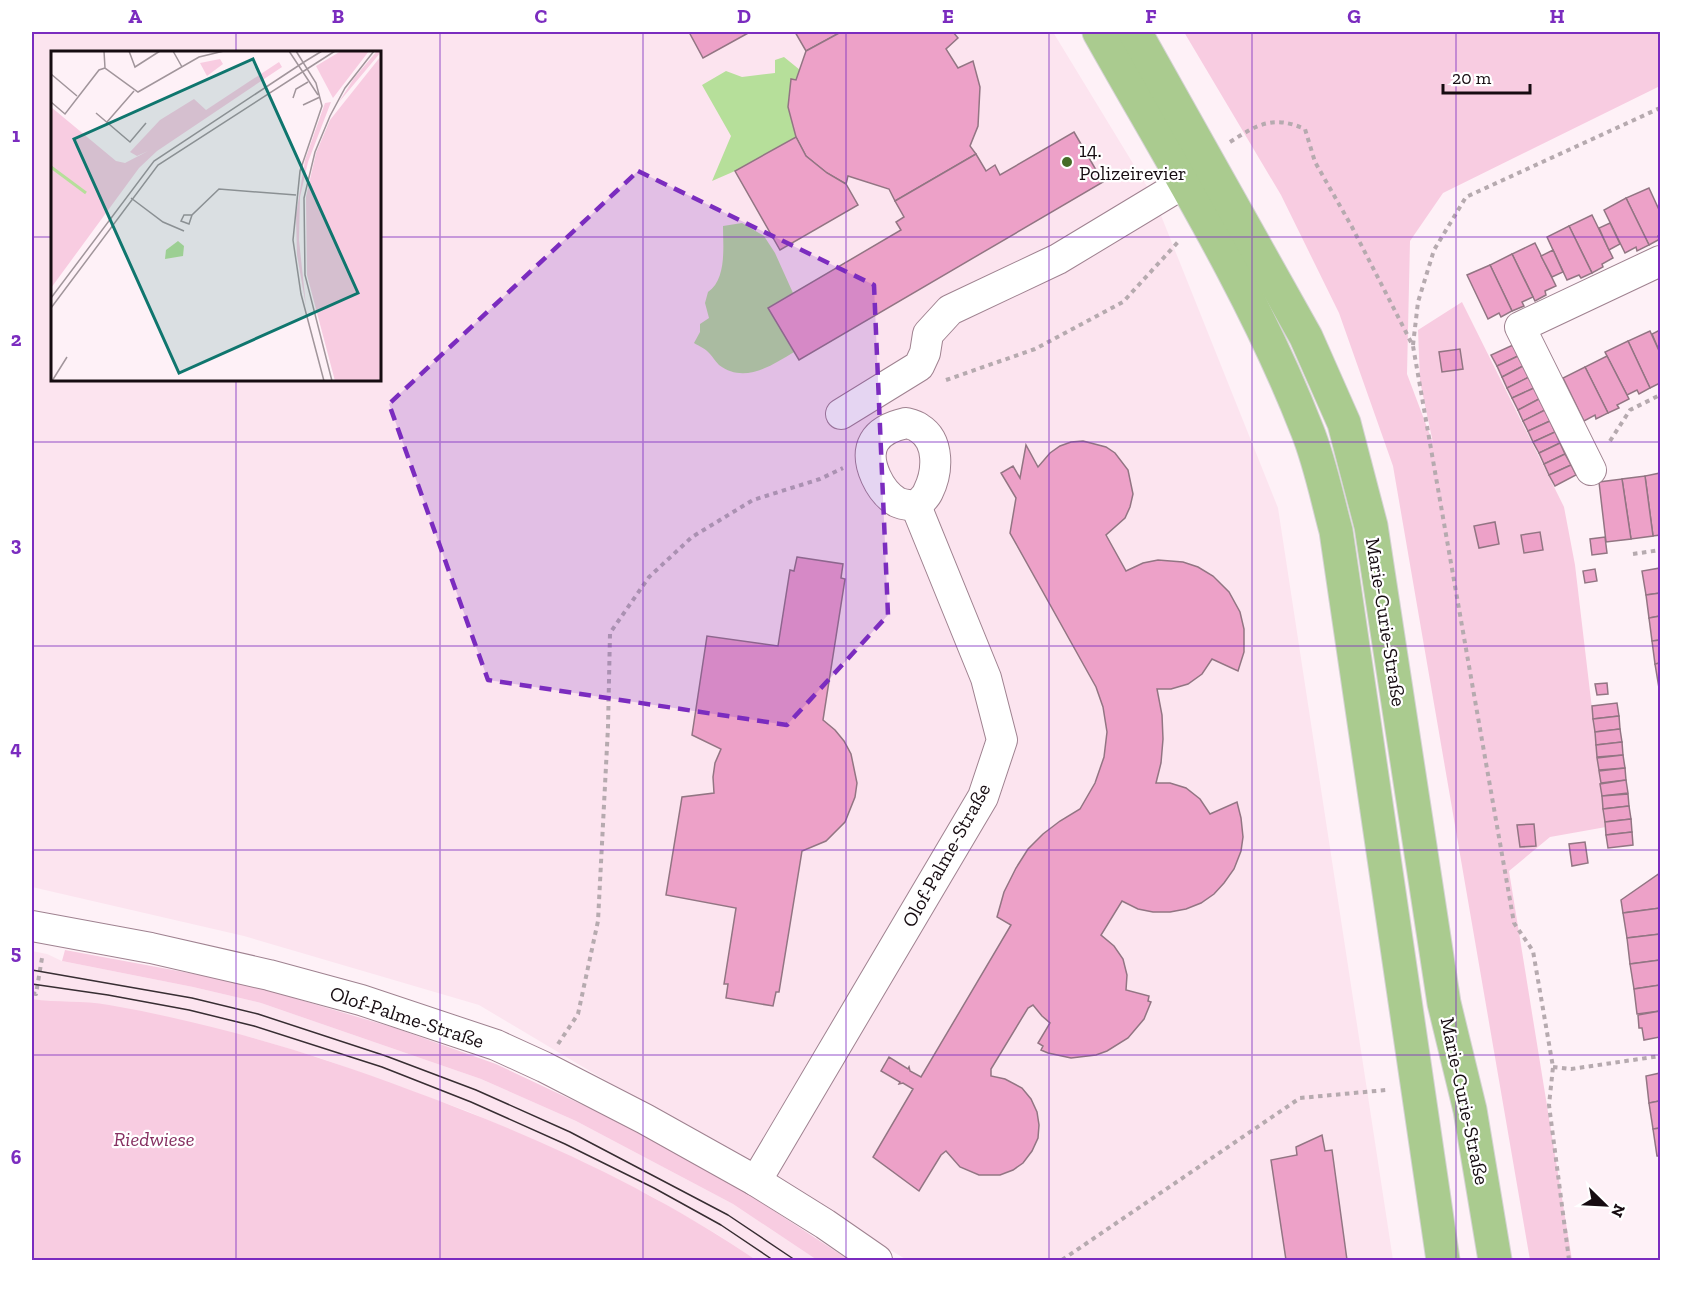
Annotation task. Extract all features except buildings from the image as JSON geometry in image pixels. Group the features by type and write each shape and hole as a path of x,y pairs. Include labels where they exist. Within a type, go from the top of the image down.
{"main road":[{"name":"Marie-Curie-Straße","path":"1099,32 1268,338 1308,433 1336,531 1443,1260"},
{"name":"Marie-Curie-Straße","path":"1135,32 1306,337 1344,423 1371,526 1444,1003 1470,1110 1495,1260"}],"street":[{"path":"841,414 919,366 925,353 927,333 950,310 1058,259 1184,183"},
{"path":"1592,470 1520,327 1660,261"},
{"name":"Olof-Palme-Straße","path":"756,1181 983,797 1002,740 986,678 916,506"},
{"name":"Olof-Palme-Straße","path":"32,926 151,948 269,975 361,1000 496,1045 645,1119 756,1181 877,1260"}],"path":[{"path":"1569,1260 1549,1105 1553,1067 1533,951 1514,923 1413,345 1418,302 1434,250 1466,197 1660,108"},
{"path":"1230,142 1253,126 1289,122 1305,129 1316,162 1413,345"},
{"path":"943,381 1035,349 1124,302 1179,241"},
{"path":"1592,470 1630,410 1660,395"},
{"path":"555,1048 578,1014 598,921 608,727 610,633 650,577 692,537 753,500 820,479 848,466"},
{"path":"1633,554 1660,550"},
{"path":"32,993 36,994 42,956"},
{"path":"1553,1067 1571,1069 1660,1056"},
{"path":"1062,1260 1300,1098 1387,1090"}],"highlighted area":[{"path":"638,171 874,285 888,615 787,725 488,680 389,404"}],"shaded area":[{"path":"32,32 1053,32 1154,198 1278,508 1393,1260 907,1260 479,1005 244,936 32,887"},
{"path":"784,57 800,70 796,80 791,79 788,107 796,137 735,171 712,181 731,136 702,85 726,71 742,77 775,73 775,60"},
{"path":"742,223 764,236 775,253 793,293 768,308 794,352 776,363 748,373 738,373 719,365 707,351 694,343 700,332 700,324 709,318 705,303 708,292 714,286 721,271 723,226"},
{"path":"32,951 47,954 62,961 261,1003 481,1079 576,1121 733,1204 817,1260 756,1260 649,1195 561,1152 467,1111 320,1058 250,1037 32,999"}],"green space":[{"path":"1184,32 1660,32 1660,86 1443,193 1410,241 1407,374 1433,443 1420,381 1418,330 1462,302 1564,507 1575,565 1606,827 1550,837 1509,871 1572,1260 1530,1260 1393,466 1339,313 1281,195"},
{"path":"65,950 267,990 395,1028 496,1064 638,1131 742,1190 849,1260 817,1260 733,1204 576,1121 481,1079 261,1003 62,961"},
{"name":"Riedwiese","path":"32,999 99,1003 147,1012 261,1040 373,1076 500,1125 589,1164 674,1209 756,1260 32,1260"}],"tram line":[{"path":"32,970 192,998 258,1014 386,1056 476,1090 570,1132 728,1215 795,1260"},
{"path":"32,984 189,1010 254,1026 382,1067 471,1102 565,1144 654,1188 721,1225 773,1260"}],"place":[{"name":"14. Polizeirevier","path":"1067,162"}]}
